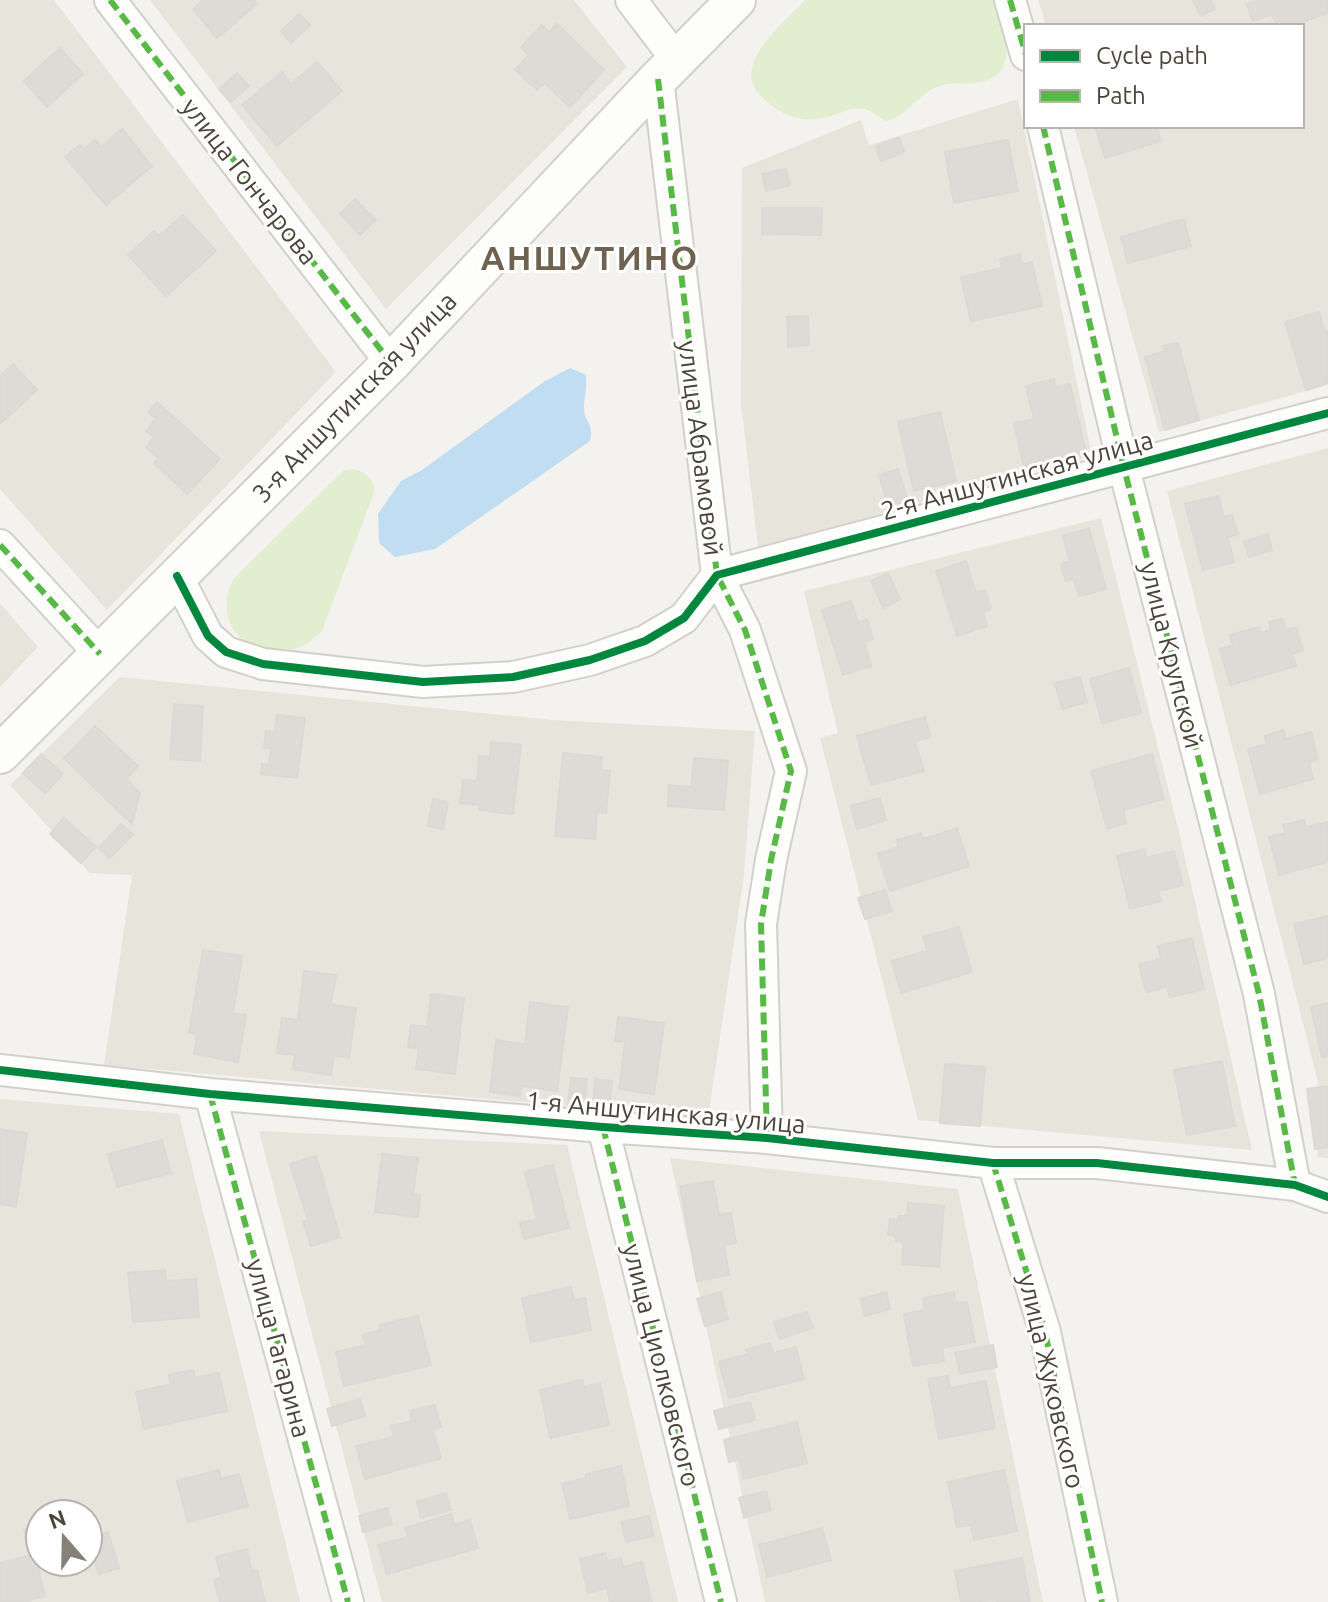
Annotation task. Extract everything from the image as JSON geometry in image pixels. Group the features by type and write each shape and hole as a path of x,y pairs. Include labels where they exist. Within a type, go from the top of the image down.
{"street":[{"name":"улица Гончарова","path":"110,0 391,363"},
{"path":"631,0 667,69"},
{"name":"3-я Аншутинская улица","path":"0,754 391,363 667,69 736,0"},
{"path":"1010,0 1024,48"},
{"name":"улица Абрамовой","path":"667,69 717,575 745,630 791,771 771,860 761,924 767,1138"},
{"name":"улица Крупской","path":"1043,128 1124,468 1259,994 1295,1185"},
{"name":"2-я Аншутинская улица","path":"717,575 1328,413"},
{"path":"0,545 100,654"},
{"path":"177,576 208,636 226,652 263,664 423,682 513,677 590,660 645,641 684,618 717,575"},
{"name":"1-я Аншутинская улица","path":"0,1070 210,1094 767,1138 993,1163 1097,1163 1295,1185 1328,1197"},
{"name":"улица Гагарина","path":"210,1094 348,1602"},
{"name":"улица Циолковского","path":"603,1127 721,1602"},
{"name":"улица Жуковского","path":"993,1163 1045,1332 1102,1602"}],"shaded area":[{"path":"0,0 54,0 336,372 107,610 0,489"},
{"path":"150,0 574,0 627,67 386,309"},
{"path":"1038,0 1328,0 1328,385 1159,432 1075,128 1304,128 1304,24 1045,24"},
{"path":"1018,99 1092,456 758,547 741,404 742,168 861,120 869,145"},
{"path":"1328,448 1328,1158 1318,1157 1307,1089 1319,1086 1167,491"},
{"path":"1101,518 1180,836 1252,1150 918,1120 820,738 838,733 804,591"},
{"path":"0,603 38,647 0,687"},
{"path":"120,677 553,720 755,731 744,875 708,1118 104,1065 132,875 90,873 10,785"},
{"path":"0,1099 179,1114 300,1602 0,1602"},
{"path":"259,1131 567,1145 678,1602 382,1602"},
{"path":"670,1158 958,1189 1043,1602 765,1602"}],"green space":[{"path":"805,0 995,0 1005,36 1005,60 993,78 937,87 900,115 886,121 860,108 818,119 791,116 761,96 753,84 751,71 763,45"},
{"path":"353,469 367,476 375,490 322,631 305,644 286,651 268,651 251,645 237,634 228,619 227,600 234,578 343,471"}],"water":[{"path":"570,368 586,375 584,409 591,430 590,441 435,549 395,557 379,543 378,514 401,481 422,470 545,381"}],"building":[{"path":"203,0 254,0 257,4 217,38 193,9"},
{"path":"1193,0 1211,0 1215,9 1201,16"},
{"path":"1258,0 1328,0 1328,13 1298,24 1276,24 1272,14 1253,21 1247,4"},
{"path":"299,14 310,25 291,43 281,31"},
{"path":"557,24 604,70 570,107 545,83 537,90 515,70 529,55 521,47 542,25 549,32"},
{"path":"60,48 83,74 47,107 24,81"},
{"path":"317,62 342,91 277,146 242,105 282,72 291,84"},
{"path":"237,73 249,86 231,102 219,89"},
{"path":"1096,128 1157,128 1161,141 1105,158"},
{"path":"122,129 152,166 106,205 65,157 80,145 84,149 95,140 101,147"},
{"path":"899,137 904,152 881,161 876,146"},
{"path":"1008,140 1018,191 954,203 945,152"},
{"path":"786,169 790,185 766,191 762,174"},
{"path":"355,199 376,220 360,235 340,214"},
{"path":"762,208 822,208 821,235 762,234"},
{"path":"183,215 216,251 166,296 128,255 154,231 159,236"},
{"path":"1184,219 1191,246 1128,263 1121,237"},
{"path":"1020,254 1022,264 1032,262 1042,306 971,321 961,277 1002,268 1000,259"},
{"path":"1319,312 1325,332 1328,331 1328,383 1306,390 1285,322"},
{"path":"808,316 809,345 788,347 787,317"},
{"path":"1178,343 1199,420 1165,430 1145,357 1165,351 1163,346"},
{"path":"13,364 37,390 0,424 0,376"},
{"path":"1054,379 1055,387 1070,384 1086,452 1024,467 1014,423 1034,419 1026,386"},
{"path":"157,402 220,459 187,494 154,463 158,458 146,447 154,438 146,431 156,419 148,412"},
{"path":"940,412 956,481 914,491 898,422"},
{"path":"898,469 909,505 890,510 879,475"},
{"path":"1218,496 1224,517 1232,515 1238,534 1228,537 1234,562 1203,570 1185,504"},
{"path":"1089,528 1106,589 1079,596 1074,579 1066,581 1061,564 1070,561 1063,536"},
{"path":"1268,534 1272,550 1249,557 1244,542"},
{"path":"966,561 976,593 985,590 991,609 983,612 987,626 957,636 936,571"},
{"path":"888,573 900,599 883,608 871,581"},
{"path":"851,601 858,623 867,619 873,639 864,642 871,666 843,675 822,610"},
{"path":"1282,619 1286,630 1296,627 1303,650 1292,654 1296,666 1230,685 1220,649 1233,645 1230,635 1259,627 1260,633 1271,630 1269,622"},
{"path":"1129,668 1141,713 1102,723 1090,679"},
{"path":"1080,677 1087,702 1062,709 1055,683"},
{"path":"174,704 203,706 200,761 170,759"},
{"path":"277,715 305,718 297,778 261,774 262,764 269,765 271,749 264,748 266,731 275,732"},
{"path":"925,717 930,737 915,741 924,771 871,785 857,736"},
{"path":"95,726 138,766 126,779 140,793 132,824 64,758"},
{"path":"1283,730 1286,739 1311,732 1318,759 1309,762 1313,779 1260,794 1248,749 1267,744 1265,736"},
{"path":"491,742 521,745 513,814 479,810 480,805 460,803 463,780 477,781 479,756 490,757"},
{"path":"563,753 602,757 601,770 610,771 606,813 597,812 595,839 555,836"},
{"path":"41,754 63,774 45,793 23,773"},
{"path":"1152,754 1164,799 1123,810 1126,823 1107,829 1091,771"},
{"path":"694,758 728,761 724,810 668,806 669,785 691,787"},
{"path":"880,798 886,820 857,829 851,806"},
{"path":"433,799 448,802 443,829 428,826"},
{"path":"64,818 96,847 81,863 50,834"},
{"path":"1304,820 1306,827 1327,822 1328,862 1279,875 1269,837 1285,833 1283,825"},
{"path":"121,824 133,834 110,858 99,848"},
{"path":"957,828 969,866 890,891 878,854 899,847 897,840 921,833 923,839"},
{"path":"1144,849 1146,858 1174,851 1183,885 1158,891 1161,901 1130,909 1117,856"},
{"path":"885,890 892,911 865,919 858,898"},
{"path":"1328,916 1328,958 1304,964 1294,924"},
{"path":"959,927 972,972 901,993 892,961 927,951 923,937"},
{"path":"1192,938 1204,989 1170,997 1167,987 1146,992 1139,964 1161,959 1158,946"},
{"path":"203,950 242,956 233,1013 246,1015 238,1062 194,1054 197,1034 189,1033"},
{"path":"304,971 336,975 331,1004 356,1008 349,1058 334,1055 331,1075 293,1069 295,1055 277,1053 282,1018 298,1020"},
{"path":"431,994 464,998 455,1074 416,1069 419,1048 408,1047 411,1025 427,1027"},
{"path":"530,1002 568,1007 557,1091 521,1086 520,1096 490,1092 496,1040 525,1044"},
{"path":"1328,1003 1328,1056 1322,1057 1311,1007"},
{"path":"618,1017 664,1023 654,1094 619,1089 625,1042 615,1041"},
{"path":"1222,1061 1235,1126 1187,1135 1174,1070"},
{"path":"945,1064 985,1067 980,1126 940,1123"},
{"path":"571,1078 587,1079 585,1108 568,1106"},
{"path":"595,1079 612,1081 609,1110 593,1108"},
{"path":"1328,1086 1328,1147 1315,1149 1307,1089"},
{"path":"0,1129 27,1133 16,1207 0,1204"},
{"path":"162,1140 171,1173 117,1187 108,1154"},
{"path":"382,1154 418,1158 413,1194 420,1195 418,1217 375,1212"},
{"path":"316,1156 340,1237 311,1246 303,1221 308,1220 290,1164"},
{"path":"553,1165 569,1228 524,1239 520,1223 537,1219 525,1172"},
{"path":"713,1181 719,1215 731,1213 736,1243 724,1245 729,1275 697,1281 680,1186"},
{"path":"908,1203 944,1206 939,1267 902,1264 904,1242 888,1235 890,1219 899,1220 899,1216 907,1216"},
{"path":"165,1270 166,1281 196,1279 199,1317 133,1322 128,1273"},
{"path":"571,1287 574,1300 585,1298 591,1330 531,1342 522,1298"},
{"path":"721,1292 728,1319 705,1326 697,1299"},
{"path":"886,1292 890,1309 865,1316 861,1299"},
{"path":"954,1292 956,1303 967,1302 975,1342 942,1348 944,1361 913,1366 904,1314 925,1310 923,1298"},
{"path":"807,1312 813,1328 780,1339 774,1322"},
{"path":"418,1316 431,1365 344,1386 336,1352 366,1345 363,1335 381,1330 379,1325"},
{"path":"770,1343 773,1353 796,1347 804,1379 729,1398 719,1362 748,1354 746,1350"},
{"path":"993,1345 997,1367 960,1374 955,1353"},
{"path":"193,1370 195,1378 219,1373 227,1411 144,1429 136,1392 171,1384 169,1375"},
{"path":"948,1376 950,1388 986,1381 995,1428 939,1439 928,1379"},
{"path":"582,1380 584,1387 600,1383 609,1425 550,1438 540,1390"},
{"path":"360,1399 365,1416 332,1426 327,1409"},
{"path":"750,1402 755,1420 719,1429 714,1411"},
{"path":"435,1405 441,1427 433,1430 441,1458 365,1479 356,1446 394,1437 391,1426 412,1421 410,1411"},
{"path":"797,1422 807,1463 744,1479 739,1459 729,1462 724,1440"},
{"path":"621,1466 629,1506 570,1519 562,1484 586,1478 586,1474"},
{"path":"219,1470 221,1479 239,1474 248,1506 188,1522 177,1481"},
{"path":"1004,1470 1017,1531 974,1540 971,1525 957,1527 948,1482"},
{"path":"766,1491 771,1510 744,1518 739,1498"},
{"path":"446,1493 451,1510 421,1518 417,1502"},
{"path":"387,1508 392,1524 363,1532 359,1516"},
{"path":"451,1514 454,1525 470,1520 478,1548 387,1574 378,1545 408,1537 405,1528"},
{"path":"649,1516 654,1536 626,1542 621,1522"},
{"path":"822,1528 831,1560 767,1577 759,1545"},
{"path":"108,1532 119,1568 104,1572 104,1533"},
{"path":"247,1549 252,1571 257,1570 265,1602 220,1602 214,1580 221,1577 216,1557"},
{"path":"605,1553 607,1561 621,1558 623,1567 642,1562 652,1602 610,1602 607,1588 588,1593 580,1559"},
{"path":"24,1557 24,1578 41,1578 45,1596 23,1602 0,1602 0,1563"},
{"path":"1022,1558 1030,1602 961,1602 955,1571"}],"marked path":[{"path":"110,0 391,363"},
{"path":"1010,0 1024,48"},
{"path":"658,79 717,575 745,630 791,771 771,860 761,924 767,1138"},
{"path":"1043,128 1124,468 1259,994 1295,1185"},
{"path":"0,545 100,654"},
{"path":"210,1094 348,1602"},
{"path":"603,1127 721,1602"},
{"path":"993,1163 1045,1332 1102,1602"}],"cycle path":[{"path":"177,576 208,636 226,652 263,664 423,682 513,677 590,660 645,641 684,618 717,575 1328,413"},
{"path":"0,1070 210,1094 767,1138 993,1163 1097,1163 1295,1185 1328,1197"}],"district":[{"name":"АНШУТИНО","path":"590,257"}]}
